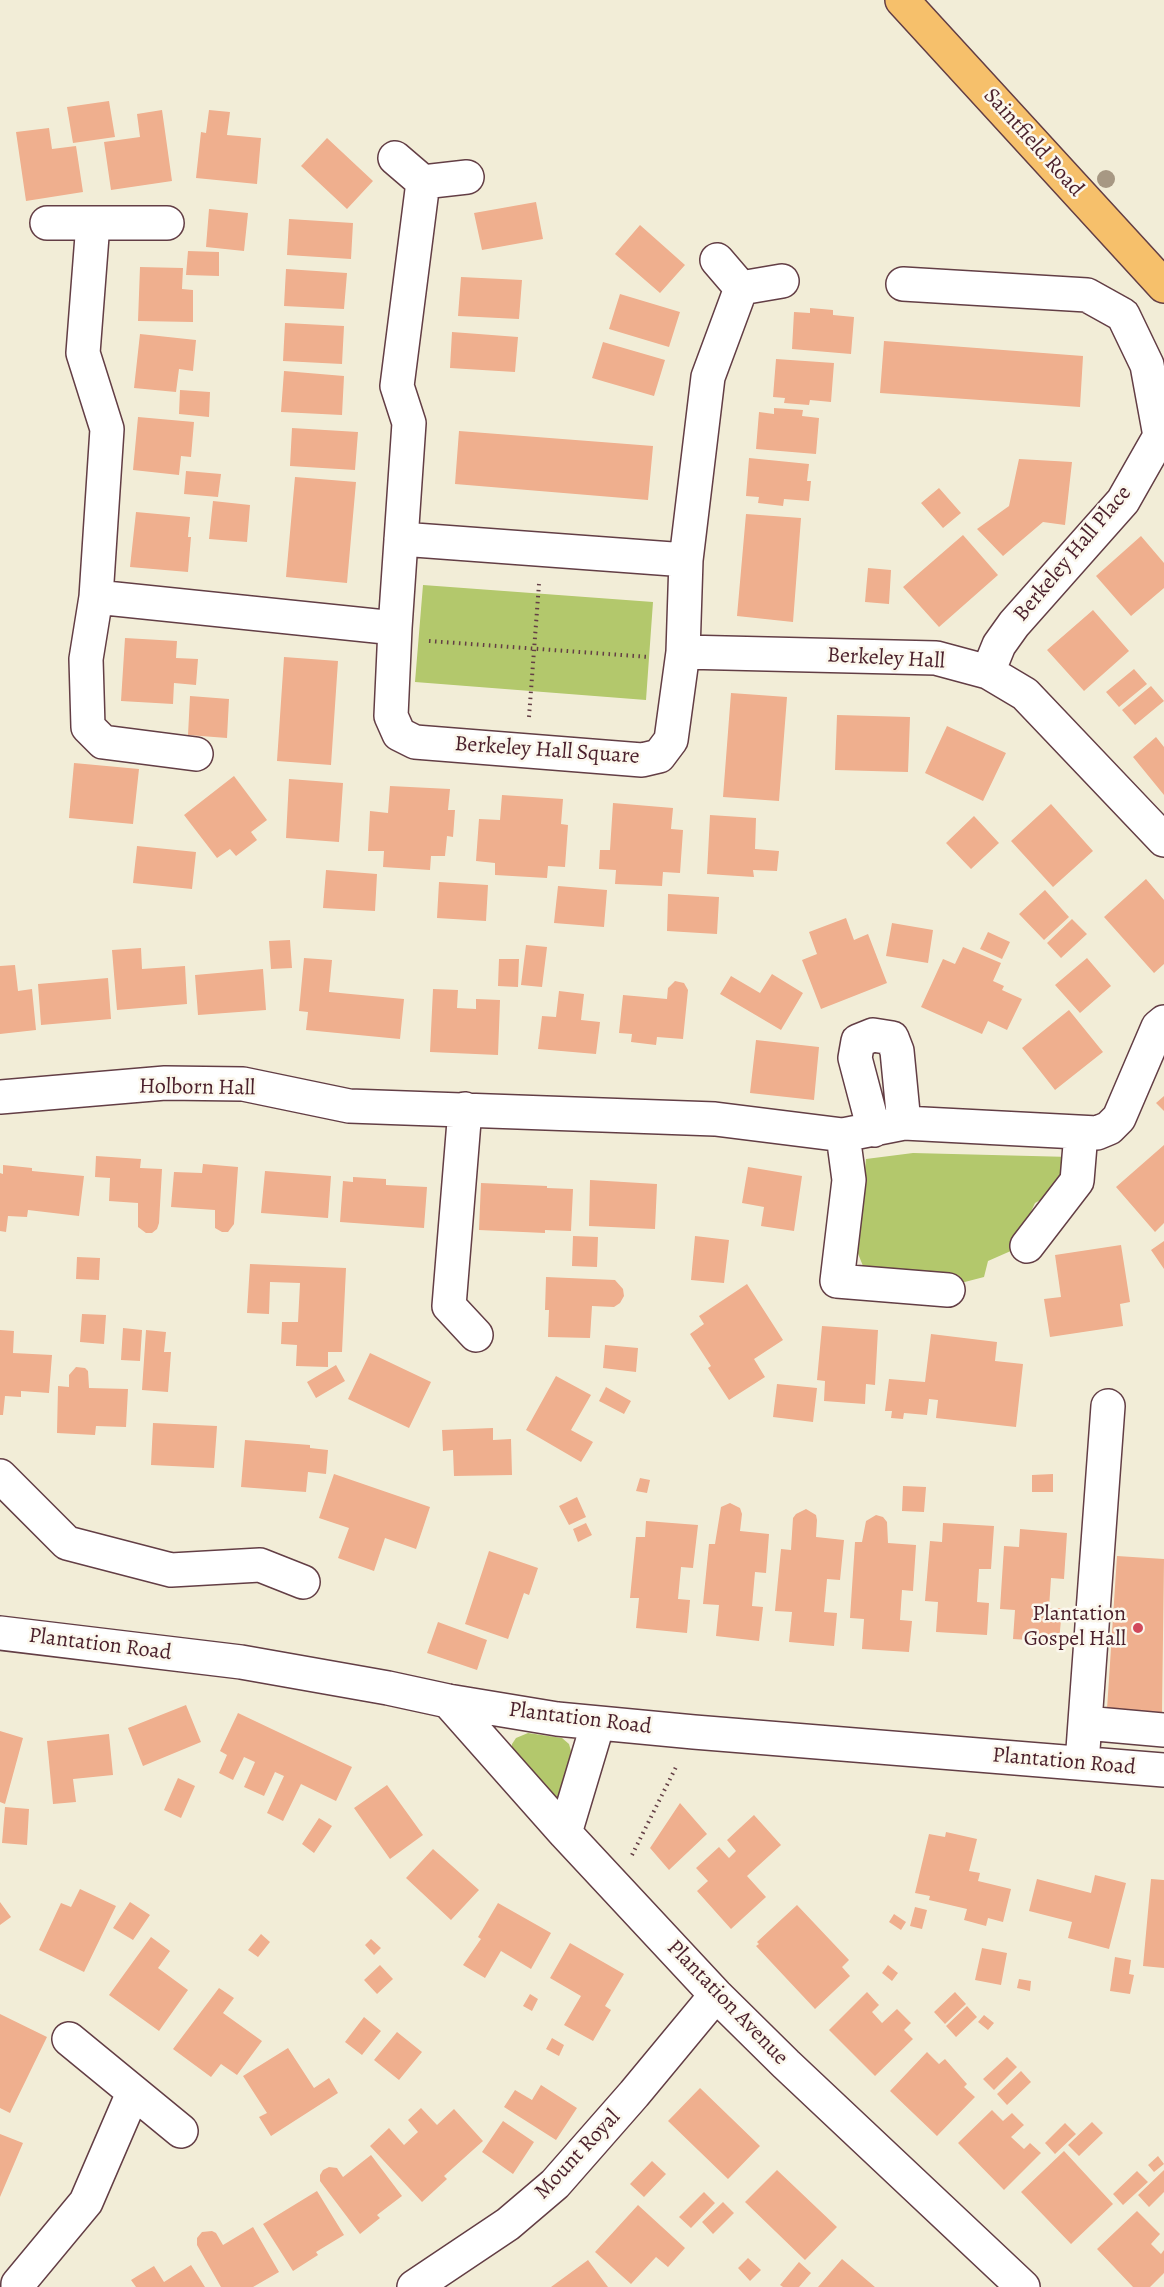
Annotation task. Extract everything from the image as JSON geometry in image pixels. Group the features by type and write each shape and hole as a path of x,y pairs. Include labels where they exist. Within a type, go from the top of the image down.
{"main road":[{"name":"Saintfield Road","path":"902,0 1164,286"}],"street":[{"path":"395,158 423,182 467,177"},
{"name":"Berkeley Hall Square","path":"423,182 397,386 409,423 391,716 399,734 415,742 642,760 660,756 671,740 682,652 686,560 708,377 741,288"},
{"path":"46,223 167,223"},
{"path":"93,223 83,353 106,429 96,597 87,659 88,727 103,742 196,754"},
{"path":"717,260 741,288 782,281"},
{"name":"Berkeley Hall Place","path":"903,284 1087,295 1123,315 1147,365 1162,437 1123,501 1014,624 999,645 988,672"},
{"path":"401,539 686,560"},
{"path":"96,597 395,628"},
{"name":"Berkeley Hall","path":"682,652 936,658 988,672 1025,694 1164,840"},
{"name":"Holborn Hall","path":"0,1097 165,1083 243,1084 349,1106 715,1119 874,1129 1082,1133 1109,1128 1119,1118 1158,1027 1164,1022"},
{"path":"465,1109 436,1309 476,1335"},
{"path":"874,1129 849,1180 837,1281 948,1290"},
{"path":"1027,1246 1077,1181 1082,1133"},
{"path":"1082,1763 1108,1406"},
{"path":"0,1476 68,1543 171,1570 260,1565 303,1582"},
{"name":"Plantation Road","path":"0,1633 241,1662 537,1716 694,1732 1164,1770"},
{"name":"Plantation Avenue","path":"448,1701 565,1833 716,1995 1023,2287"},
{"path":"1085,1722 1164,1730"},
{"path":"565,1833 572,1817 598,1723"},
{"name":"Mount Royal","path":"414,2287 508,2224 555,2184 716,1995"},
{"path":"69,2039 181,2131"},
{"path":"18,2287 18,2284 86,2202 133,2093"}],"path":[{"path":"527,751 543,550"},
{"path":"395,628 420,641 651,657 682,652"},
{"path":"616,1888 694,1732"}],"green space":[{"path":"423,585 653,602 646,700 415,682"},
{"path":"913,1153 1071,1157 1067,1173 1049,1195 1035,1203 1013,1250 988,1261 984,1277 957,1284 871,1274 863,1266 857,1251 866,1159"},
{"path":"528,1733 562,1738 569,1744 571,1751 569,1776 558,1802 512,1749 516,1738"}],"building":[{"path":"109,101 115,137 73,143 67,107"},
{"path":"162,110 172,181 111,190 104,142 140,137 137,114"},
{"path":"209,110 230,112 227,135 261,138 257,184 196,178 201,132 206,133"},
{"path":"49,128 52,149 76,146 83,192 26,201 16,132"},
{"path":"327,138 373,181 347,209 301,166"},
{"path":"536,202 543,239 482,250 474,213"},
{"path":"209,209 248,213 244,251 206,247"},
{"path":"289,219 353,223 351,259 287,255"},
{"path":"640,225 685,265 660,293 615,254"},
{"path":"188,251 219,252 219,276 186,275"},
{"path":"140,267 183,268 182,289 193,290 193,322 138,321"},
{"path":"286,269 347,273 344,309 284,306"},
{"path":"461,277 522,280 519,319 458,316"},
{"path":"620,294 680,312 669,347 609,329"},
{"path":"810,308 833,310 833,315 854,317 851,354 792,349 794,312 810,313"},
{"path":"285,323 344,326 342,364 283,361"},
{"path":"452,332 518,337 515,372 450,368"},
{"path":"140,334 196,340 193,371 179,369 176,392 134,388"},
{"path":"884,341 1083,356 1080,407 880,393"},
{"path":"603,342 665,360 654,396 592,378"},
{"path":"776,359 834,363 831,402 810,400 809,405 784,403 785,398 773,397"},
{"path":"284,371 344,376 342,415 281,412"},
{"path":"180,390 210,392 209,417 179,414"},
{"path":"774,408 803,410 802,416 819,418 816,454 756,449 759,412 774,414"},
{"path":"138,417 194,422 191,457 181,456 179,475 133,470"},
{"path":"292,428 358,432 355,470 290,466"},
{"path":"459,431 653,446 648,500 455,484"},
{"path":"749,458 809,464 807,481 811,481 809,501 784,499 783,506 758,503 759,497 746,496"},
{"path":"1019,459 1072,462 1065,525 1043,522 1003,556 977,529 1009,506"},
{"path":"186,471 221,474 218,497 184,494"},
{"path":"295,477 356,482 347,583 286,577"},
{"path":"939,488 961,513 943,528 921,503"},
{"path":"213,501 250,505 247,542 209,539"},
{"path":"136,512 190,517 188,572 130,567"},
{"path":"746,514 801,518 793,622 737,616"},
{"path":"963,535 998,575 939,627 903,587"},
{"path":"1141,536 1164,563 1164,588 1131,616 1096,576"},
{"path":"868,568 891,570 889,604 865,602"},
{"path":"1093,610 1129,651 1084,691 1047,650"},
{"path":"125,638 177,641 176,658 198,659 196,685 174,683 173,704 121,701"},
{"path":"284,657 338,661 331,765 277,761"},
{"path":"1134,669 1147,684 1119,707 1106,692"},
{"path":"1151,686 1164,701 1135,725 1122,710"},
{"path":"731,693 787,697 779,801 723,797"},
{"path":"190,696 229,699 227,738 188,735"},
{"path":"837,715 910,717 908,772 835,770"},
{"path":"947,726 1006,753 983,801 925,773"},
{"path":"1156,737 1164,747 1164,795 1133,757"},
{"path":"74,763 139,769 133,824 69,818"},
{"path":"234,776 267,820 251,832 257,840 236,856 230,849 217,858 184,815"},
{"path":"289,779 343,783 339,842 286,838"},
{"path":"390,786 450,789 448,810 455,810 453,837 447,836 445,856 431,856 430,870 383,867 384,851 368,851 370,811 388,813"},
{"path":"502,795 563,799 561,824 568,825 565,867 548,866 547,878 495,875 495,863 476,861 479,819 500,820"},
{"path":"613,803 673,808 671,829 683,830 680,873 663,872 662,886 615,884 616,870 599,869 600,850 610,850"},
{"path":"1051,804 1093,851 1053,887 1011,841"},
{"path":"710,815 756,818 755,849 779,851 777,871 753,870 754,877 707,874"},
{"path":"974,816 999,843 971,869 946,843"},
{"path":"137,846 196,852 192,889 133,883"},
{"path":"326,870 377,874 375,911 323,908"},
{"path":"1146,879 1164,900 1164,964 1154,973 1104,917"},
{"path":"439,882 488,885 486,921 437,918"},
{"path":"558,886 607,890 604,927 554,923"},
{"path":"1045,890 1069,917 1044,940 1019,914"},
{"path":"668,894 719,897 717,934 667,931"},
{"path":"846,918 854,940 868,934 887,983 821,1009 802,960 817,954 809,932"},
{"path":"1072,919 1087,934 1061,958 1047,943"},
{"path":"892,923 933,930 928,963 886,956"},
{"path":"988,932 1010,942 1002,959 980,949"},
{"path":"290,940 292,968 271,969 269,941"},
{"path":"526,945 547,947 542,987 521,985"},
{"path":"963,947 1001,963 993,981 1004,986 1002,990 1022,999 1007,1030 988,1021 982,1034 921,1007 943,959 955,964"},
{"path":"141,948 142,969 185,966 187,1004 117,1010 112,950"},
{"path":"304,958 332,960 329,992 404,999 400,1039 306,1030 308,1012 299,1011"},
{"path":"1087,958 1111,986 1080,1013 1055,985"},
{"path":"499,959 519,959 518,987 498,986"},
{"path":"15,965 18,991 32,989 36,1030 0,1034 0,966"},
{"path":"263,969 266,1010 198,1015 195,975"},
{"path":"772,974 803,993 781,1030 720,994 731,976 760,993"},
{"path":"108,978 111,1019 41,1025 38,984"},
{"path":"675,981 684,983 688,990 683,1039 657,1037 656,1045 631,1042 632,1034 619,1033 623,995 667,999 668,988"},
{"path":"433,989 458,990 457,1008 476,1009 476,999 500,1000 498,1055 430,1052"},
{"path":"559,991 584,994 581,1020 600,1022 596,1054 538,1049 542,1016 556,1017"},
{"path":"1069,1010 1103,1052 1055,1090 1022,1048"},
{"path":"756,1040 819,1047 814,1100 750,1093"},
{"path":"1164,1096 1164,1111 1156,1103"},
{"path":"1164,1145 1164,1223 1155,1232 1116,1187"},
{"path":"96,1156 141,1159 140,1168 162,1169 159,1223 157,1229 152,1233 146,1233 138,1227 138,1203 109,1201 110,1178 95,1177"},
{"path":"203,1164 238,1167 234,1224 228,1232 215,1228 215,1210 171,1207 174,1172 202,1173"},
{"path":"3,1165 32,1168 32,1171 84,1176 79,1216 28,1210 27,1217 8,1216 6,1232 0,1231 0,1173 3,1174"},
{"path":"748,1167 802,1176 794,1231 761,1226 764,1207 742,1203"},
{"path":"265,1171 331,1176 328,1218 261,1213"},
{"path":"353,1177 386,1179 386,1185 427,1187 424,1228 340,1222 343,1181 353,1182"},
{"path":"590,1180 657,1184 655,1229 589,1226"},
{"path":"481,1183 573,1189 571,1231 545,1230 545,1233 479,1230"},
{"path":"573,1236 598,1237 597,1267 572,1266"},
{"path":"695,1236 729,1240 724,1283 691,1280"},
{"path":"1164,1241 1164,1269 1151,1250"},
{"path":"1121,1245 1130,1302 1120,1304 1123,1326 1050,1337 1044,1299 1061,1297 1055,1255"},
{"path":"77,1257 100,1258 99,1280 76,1279"},
{"path":"250,1264 346,1268 342,1352 328,1352 328,1367 296,1366 297,1345 281,1344 282,1322 298,1322 300,1283 270,1282 269,1314 247,1313"},
{"path":"546,1277 615,1280 623,1289 624,1296 614,1307 592,1306 590,1338 548,1337 549,1310 545,1310"},
{"path":"747,1284 783,1340 754,1359 765,1377 729,1400 708,1368 711,1366 690,1334 704,1324 699,1316"},
{"path":"82,1314 106,1315 104,1344 80,1342"},
{"path":"822,1326 878,1330 875,1385 866,1384 865,1404 824,1401 825,1381 817,1380"},
{"path":"123,1328 142,1330 140,1361 121,1360"},
{"path":"0,1330 14,1331 13,1353 52,1355 49,1393 21,1391 21,1397 5,1396 3,1415 0,1415"},
{"path":"146,1330 166,1332 164,1352 171,1352 168,1392 142,1390"},
{"path":"931,1334 997,1342 995,1361 1023,1364 1016,1427 936,1418 938,1400 929,1399 927,1415 904,1413 903,1419 891,1418 892,1411 885,1411 889,1379 925,1382"},
{"path":"605,1345 638,1348 636,1372 603,1368"},
{"path":"370,1353 431,1382 409,1428 348,1399"},
{"path":"336,1365 345,1381 316,1398 307,1382"},
{"path":"76,1367 85,1368 88,1371 89,1388 128,1389 126,1427 96,1426 95,1435 57,1433 58,1386 69,1387 69,1375"},
{"path":"556,1376 591,1395 571,1430 593,1442 581,1462 526,1430"},
{"path":"777,1384 817,1388 813,1422 773,1417"},
{"path":"606,1387 631,1401 624,1414 599,1401"},
{"path":"153,1423 217,1426 214,1468 151,1465"},
{"path":"493,1428 493,1440 511,1439 512,1475 454,1476 453,1450 443,1451 442,1430"},
{"path":"245,1440 310,1445 310,1448 328,1450 326,1474 308,1472 306,1492 241,1487"},
{"path":"334,1474 430,1507 416,1549 385,1538 374,1571 338,1558 349,1528 319,1518"},
{"path":"1053,1474 1053,1492 1032,1492 1032,1475"},
{"path":"640,1478 650,1480 647,1493 636,1491"},
{"path":"903,1486 926,1487 924,1512 902,1511"},
{"path":"577,1497 586,1517 569,1525 559,1506"},
{"path":"730,1503 740,1508 742,1514 740,1531 769,1534 766,1573 755,1572 752,1606 763,1607 759,1641 716,1636 719,1605 703,1604 709,1544 715,1544 721,1507"},
{"path":"806,1509 816,1515 816,1537 844,1540 840,1580 827,1579 824,1612 837,1613 834,1646 789,1642 792,1612 775,1611 781,1549 791,1550 793,1518"},
{"path":"876,1515 883,1517 887,1522 888,1543 916,1545 913,1591 902,1590 900,1620 912,1621 909,1652 862,1649 864,1619 850,1618 855,1542 862,1542 866,1521"},
{"path":"646,1521 698,1525 693,1568 681,1567 678,1599 690,1600 687,1633 636,1628 639,1598 630,1598 636,1537 645,1537"},
{"path":"586,1523 592,1535 578,1542 573,1529"},
{"path":"943,1523 994,1526 991,1569 979,1569 977,1602 989,1603 987,1635 936,1632 938,1602 925,1601 930,1541 942,1542"},
{"path":"1020,1529 1067,1533 1064,1579 1051,1578 1049,1608 1062,1608 1059,1642 1013,1639 1015,1610 1000,1609 1004,1546 1019,1547"},
{"path":"489,1551 538,1568 529,1595 524,1593 508,1639 465,1624"},
{"name":"Plantation Gospel Hall","path":"1117,1556 1164,1559 1162,1713 1107,1709"},
{"path":"438,1622 487,1640 477,1670 427,1653"},
{"path":"186,1705 201,1742 143,1766 128,1728"},
{"path":"238,1713 352,1767 336,1801 301,1784 283,1821 267,1813 284,1776 275,1772 264,1796 244,1787 255,1762 244,1757 233,1780 219,1773 227,1755 220,1751"},
{"path":"0,1731 23,1738 5,1804 0,1802"},
{"path":"109,1734 113,1775 73,1779 76,1802 53,1804 47,1741"},
{"path":"178,1778 195,1786 181,1818 164,1810"},
{"path":"387,1785 423,1835 390,1859 354,1808"},
{"path":"680,1803 707,1834 669,1870 650,1848"},
{"path":"5,1807 29,1809 27,1845 2,1843"},
{"path":"754,1815 781,1845 747,1876 766,1897 731,1929 697,1891 708,1881 696,1868 719,1847 729,1858 736,1851 727,1840"},
{"path":"319,1818 332,1826 314,1853 302,1844"},
{"path":"946,1832 977,1839 969,1871 980,1873 978,1881 1011,1889 1003,1922 988,1918 986,1926 964,1920 967,1909 929,1900 930,1896 915,1893 929,1834 945,1837"},
{"path":"433,1849 479,1890 451,1920 406,1878"},
{"path":"1095,1875 1126,1883 1109,1949 1068,1938 1072,1922 1029,1911 1037,1879 1091,1893"},
{"path":"1151,1879 1164,1880 1164,1968 1143,1966"},
{"path":"80,1889 116,1906 84,1972 39,1950 61,1903 71,1907"},
{"path":"0,1902 11,1917 0,1925"},
{"path":"130,1902 150,1915 133,1940 113,1928"},
{"path":"498,1903 551,1933 531,1969 501,1951 485,1978 463,1965 481,1939 478,1937"},
{"path":"797,1905 849,1960 842,1967 850,1976 815,2009 756,1946 759,1944 757,1942"},
{"path":"915,1907 927,1910 922,1929 910,1926"},
{"path":"894,1914 906,1922 901,1930 889,1922"},
{"path":"261,1934 270,1942 258,1957 248,1950"},
{"path":"151,1937 170,1951 158,1968 188,1990 159,2031 109,1995"},
{"path":"371,1939 381,1948 374,1955 365,1945"},
{"path":"570,1943 624,1974 605,2006 611,2010 593,2041 564,2025 581,1996 550,1978"},
{"path":"982,1948 1007,1953 1001,1985 975,1980"},
{"path":"1115,1957 1131,1960 1129,1974 1134,1975 1130,1994 1110,1991"},
{"path":"380,1965 393,1979 377,1994 364,1980"},
{"path":"888,1965 898,1973 892,1981 882,1973"},
{"path":"1019,1979 1031,1981 1030,1991 1017,1988"},
{"path":"219,1988 234,1998 223,2013 262,2041 237,2075 221,2064 211,2077 173,2049"},
{"path":"867,1992 879,2005 872,2012 882,2023 897,2009 911,2023 904,2030 913,2039 875,2076 829,2030"},
{"path":"955,1992 966,2004 945,2024 934,2012"},
{"path":"530,1994 538,1999 532,2011 523,2006"},
{"path":"967,2006 977,2017 956,2037 946,2026"},
{"path":"0,2014 47,2037 10,2113 0,2108"},
{"path":"984,2015 994,2023 988,2030 978,2022"},
{"path":"364,2017 381,2031 362,2055 345,2042"},
{"path":"397,2032 422,2052 399,2080 374,2060"},
{"path":"552,2038 564,2045 559,2056 546,2049"},
{"path":"288,2048 314,2088 329,2078 338,2093 271,2136 259,2117 267,2113 243,2076"},
{"path":"927,2052 939,2064 945,2059 967,2084 964,2087 975,2097 937,2136 890,2091"},
{"path":"1007,2057 1017,2067 994,2090 983,2079"},
{"path":"1021,2071 1031,2082 1007,2105 997,2094"},
{"path":"541,2085 577,2108 556,2140 504,2107 515,2090 532,2100"},
{"path":"700,2088 760,2146 728,2179 668,2121"},
{"path":"421,2108 437,2125 454,2109 483,2141 444,2176 447,2179 422,2202 370,2146 389,2128 404,2145 418,2132 408,2120"},
{"path":"992,2110 1003,2121 1012,2113 1024,2125 1011,2137 1024,2149 1030,2143 1041,2153 1004,2190 958,2143"},
{"path":"503,2121 534,2142 513,2174 482,2152"},
{"path":"1092,2122 1103,2133 1079,2156 1068,2145"},
{"path":"1065,2123 1076,2134 1055,2154 1045,2143"},
{"path":"0,2134 23,2143 0,2197"},
{"path":"1064,2151 1113,2204 1071,2244 1021,2192"},
{"path":"371,2155 402,2196 377,2215 380,2218 360,2234 320,2181 320,2175 329,2167 337,2168 343,2177"},
{"path":"1158,2156 1164,2164 1154,2172 1148,2165"},
{"path":"652,2161 666,2174 644,2197 630,2184"},
{"path":"777,2170 837,2227 805,2260 745,2202"},
{"path":"1164,2170 1164,2192 1149,2207 1138,2195"},
{"path":"1137,2171 1148,2182 1123,2205 1113,2194"},
{"path":"317,2191 344,2235 316,2252 318,2255 293,2271 263,2224"},
{"path":"704,2192 715,2203 691,2228 679,2217"},
{"path":"723,2202 734,2213 713,2234 702,2222"},
{"path":"638,2205 685,2248 668,2267 656,2257 631,2284 595,2252"},
{"path":"1137,2211 1160,2234 1151,2244 1161,2254 1164,2250 1164,2273 1150,2287 1133,2287 1097,2249"},
{"path":"253,2227 279,2272 253,2287 221,2287 197,2245 197,2238 202,2232 212,2231 216,2233 223,2245"},
{"path":"748,2258 761,2270 750,2281 738,2268"},
{"path":"842,2259 875,2287 818,2287"},
{"path":"588,2260 608,2287 551,2287"},
{"path":"799,2262 811,2273 799,2287 780,2285"},
{"path":"191,2265 205,2287 136,2287 131,2280 154,2266 164,2282"}],"place":[{"name":"Plantation Gospel Hall","path":"1138,1628"}]}
